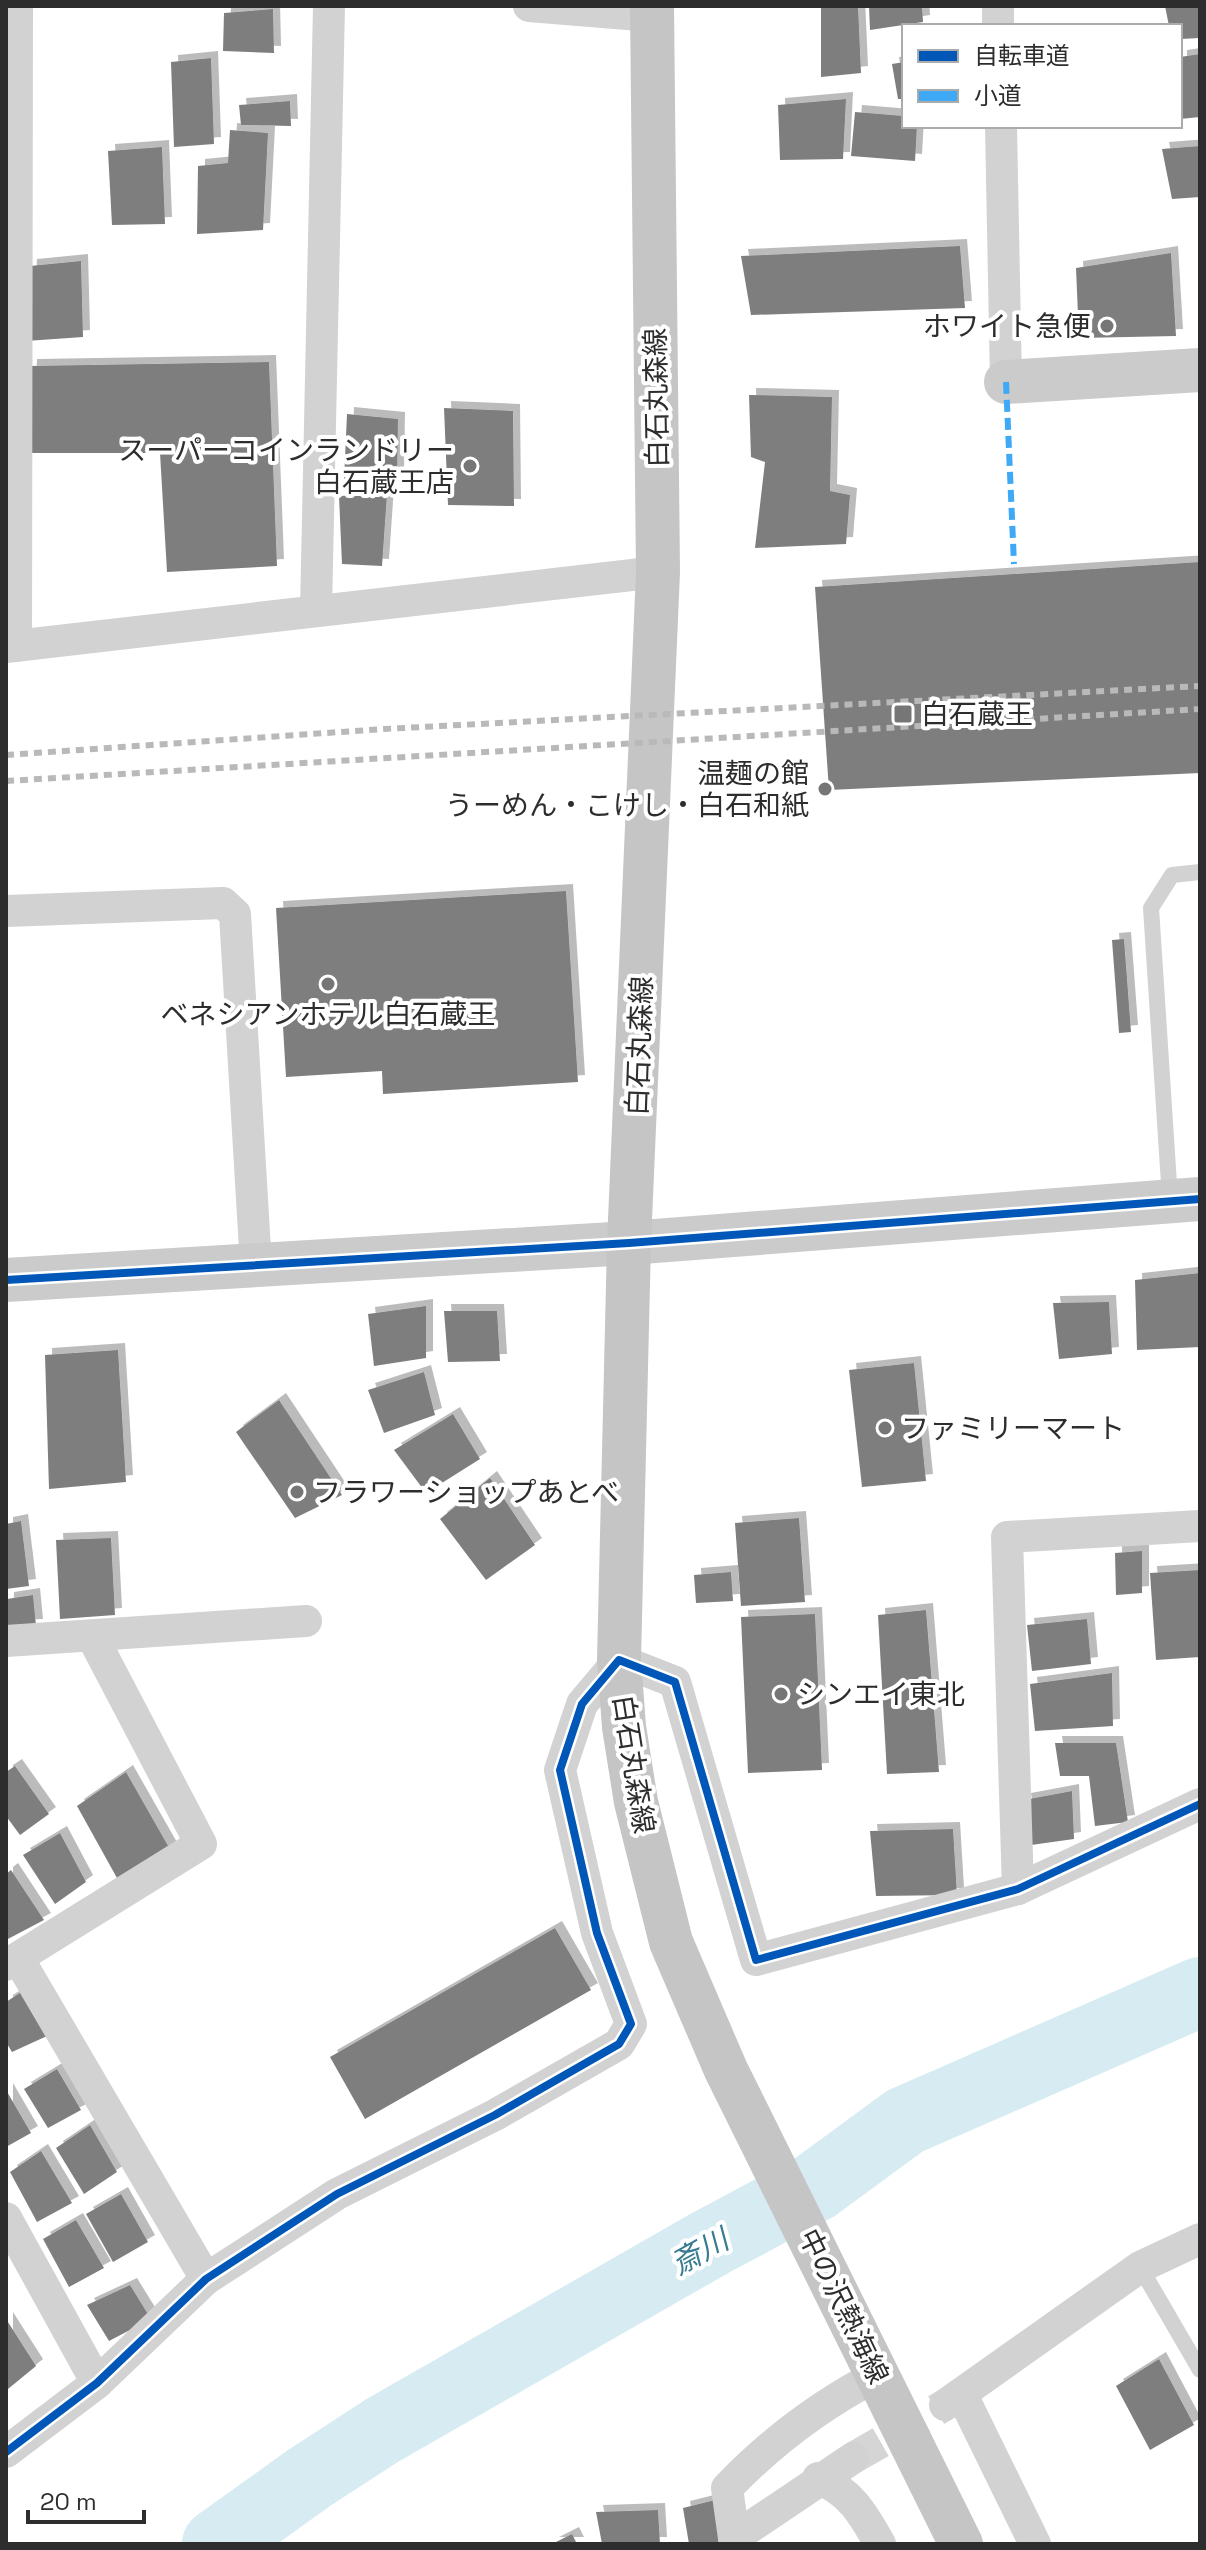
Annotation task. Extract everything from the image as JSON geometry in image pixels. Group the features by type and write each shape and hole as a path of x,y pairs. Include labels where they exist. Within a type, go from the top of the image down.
{"main road":[{"name":"白石丸森線","path":"652,11 658,572 629,1243 619,1660 624,1727 636,1802 671,1942 726,2070"},
{"name":"中の沢熱海線","path":"726,2070 961,2544"}],"street":[{"path":"17,6 11,646 658,572"},
{"path":"316,610 329,6"},
{"path":"529,6 652,11"},
{"path":"1001,128 1006,382 1200,370"},
{"path":"6,911 223,903 235,914 256,1266"},
{"path":"6,1280 629,1243 1185,1200"},
{"path":"1018,1889 1007,1537 1200,1526"},
{"path":"6,1641 306,1621"},
{"path":"92,1636 201,1844 12,1961 206,2279"},
{"path":"6,2452 97,2383 206,2279 337,2194 495,2115 619,2044 631,2024 597,1933 560,1770 582,1704 619,1660 675,1682 756,1960 1018,1889 1200,1804"},
{"path":"6,2218 97,2383"},
{"path":"1035,2544 953,2400 1140,2267 1200,2239"},
{"path":"853,2458 818,2478 735,2541 727,2488 761,2452 826,2402 878,2375"},
{"path":"818,2478 840,2487 856,2503 880,2544"}],"lane":[{"path":"1185,1200 1151,908 1172,875 1200,872"},
{"path":"1140,2267 1200,2370"}],"building":[{"path":"821,6 858,6 861,73 821,77"},
{"path":"869,6 922,6 923,22 870,30"},
{"path":"1165,6 1200,6 1200,38 1182,39 1182,24 1169,24"},
{"path":"273,9 274,53 223,51 224,13"},
{"path":"1200,54 1200,117 1182,119 1182,57"},
{"path":"211,58 214,144 174,147 171,62"},
{"path":"902,62 902,99 898,99 892,64"},
{"path":"846,99 843,159 780,160 778,105"},
{"path":"290,101 291,126 241,125 239,105"},
{"path":"855,112 902,116 902,128 917,128 915,161 851,156"},
{"path":"230,130 268,133 263,230 197,234 198,166 228,163"},
{"path":"1200,146 1200,197 1172,199 1162,149"},
{"path":"162,147 165,224 112,225 108,151"},
{"path":"960,246 965,308 751,315 741,256"},
{"path":"1171,253 1176,336 1079,338 1076,268"},
{"path":"81,261 83,337 26,341 30,266"},
{"path":"269,362 277,566 167,572 160,453 26,453 30,366"},
{"path":"749,395 832,397 830,491 850,495 846,544 755,548 765,462 751,457"},
{"path":"444,408 513,411 514,506 448,505"},
{"path":"347,414 398,419 397,482 344,481"},
{"path":"387,494 382,566 342,564 339,496"},
{"name":"白石蔵王","path":"1200,562 1200,773 829,790 815,587"},
{"path":"566,891 578,1082 383,1094 382,1071 286,1077 276,908"},
{"path":"1124,939 1131,1032 1119,1033 1112,940"},
{"path":"1200,1273 1200,1347 1137,1350 1135,1280"},
{"path":"1109,1302 1112,1354 1059,1359 1053,1303"},
{"path":"426,1306 426,1358 374,1366 368,1314"},
{"path":"444,1311 497,1311 500,1361 448,1362"},
{"path":"118,1350 126,1482 49,1489 45,1355"},
{"path":"914,1363 926,1481 862,1487 849,1370"},
{"path":"424,1372 435,1415 384,1433 368,1390"},
{"path":"279,1400 342,1495 295,1518 236,1432"},
{"path":"453,1414 480,1459 426,1493 394,1450"},
{"path":"490,1478 535,1545 486,1580 440,1519"},
{"path":"799,1518 805,1602 741,1606 735,1523"},
{"path":"21,1521 29,1586 6,1589 6,1524"},
{"path":"111,1538 115,1615 60,1619 56,1540"},
{"path":"1142,1551 1142,1593 1116,1595 1115,1553"},
{"path":"1200,1570 1200,1657 1156,1660 1150,1573"},
{"path":"731,1572 733,1601 696,1603 694,1575"},
{"path":"33,1595 36,1626 6,1627 7,1599"},
{"path":"926,1610 939,1772 887,1774 878,1615"},
{"name":"シンエイ東北","path":"815,1614 822,1770 748,1773 741,1617"},
{"path":"1087,1619 1091,1664 1032,1671 1027,1625"},
{"path":"1112,1673 1113,1726 1035,1731 1030,1684"},
{"path":"1055,1743 1116,1743 1128,1822 1095,1826 1089,1776 1060,1776"},
{"path":"15,1766 49,1814 20,1835 6,1816 6,1772"},
{"path":"126,1772 171,1851 117,1878 77,1806"},
{"path":"1072,1791 1074,1839 1031,1845 1024,1800"},
{"path":"953,1829 957,1895 876,1896 870,1831"},
{"path":"60,1833 86,1882 55,1904 23,1855"},
{"path":"11,1870 44,1920 6,1940 6,1874"},
{"path":"555,1928 591,1990 365,2119 330,2057"},
{"path":"23,1991 47,2036 12,2052 6,2042 6,2002"},
{"path":"57,2069 81,2110 48,2128 24,2089"},
{"path":"6,2090 31,2133 6,2147"},
{"path":"90,2125 117,2172 84,2194 56,2148"},
{"path":"41,2151 72,2203 37,2222 10,2172"},
{"path":"121,2194 148,2242 113,2262 86,2214"},
{"path":"76,2220 104,2268 69,2287 43,2239"},
{"path":"130,2285 151,2319 109,2341 87,2305"},
{"path":"6,2319 36,2366 8,2389 6,2385"},
{"path":"1159,2359 1194,2425 1150,2450 1116,2386"},
{"path":"715,2500 721,2544 689,2544 683,2508"},
{"path":"658,2510 660,2544 602,2544 596,2512"},
{"path":"572,2534 577,2544 552,2544"}],"waterway":[{"name":"斎川","path":"217,2544 383,2430 712,2242 815,2187 905,2121 1200,1992"}],"tunnel":[{"path":"853,2458 945,2405"}],"railway":[{"path":"6,755 384,729 1200,686"},
{"path":"6,781 1200,709"}],"marked path":[{"path":"1006,382 1014,564"}],"cycle path":[{"path":"6,1280 629,1243 1200,1199"},
{"path":"6,2452 97,2383 206,2279 337,2194 495,2115 619,2044 631,2024 597,1933 560,1770 582,1704 619,1660 675,1682 756,1960 1018,1889 1200,1804"}],"place":[{"name":"ホワイト急便","path":"1107,326"},
{"name":"スーパーコインランドリー 白石蔵王店","path":"470,466"},
{"name":"白石蔵王","path":"903,714"},
{"name":"温麺の館 うーめん・こけし・白石和紙","path":"825,789"},
{"name":"ベネシアンホテル白石蔵王","path":"328,984"},
{"name":"ファミリーマート","path":"885,1428"},
{"name":"フラワーショップあとべ","path":"297,1492"},
{"name":"シンエイ東北","path":"781,1694"}]}
